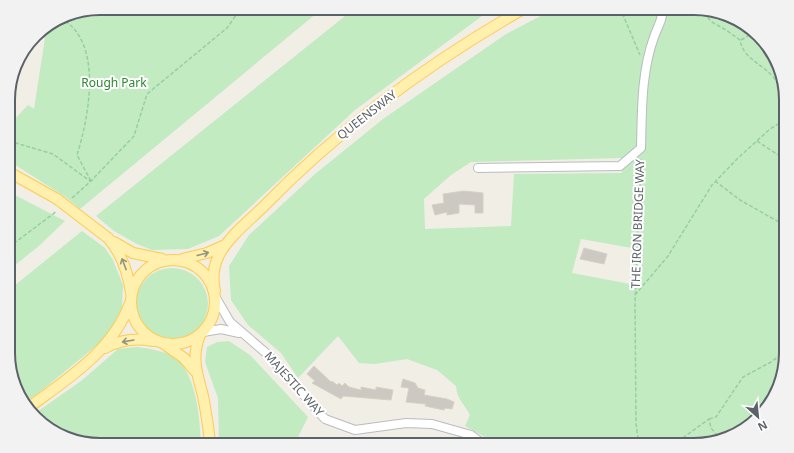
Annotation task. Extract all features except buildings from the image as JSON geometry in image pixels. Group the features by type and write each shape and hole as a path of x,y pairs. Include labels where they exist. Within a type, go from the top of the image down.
{"main road":[{"name":"QUEENSWAY","path":"215,294 213,282 214,267 227,244 285,184 352,126 439,61 513,15"},
{"path":"15,175 57,199 108,238 133,254 165,260"},
{"path":"108,238 115,246 124,264 133,315 138,326 147,335 184,358 196,373"},
{"name":"QUEENSWAY","path":"178,259 208,254 227,244"},
{"path":"32,404 101,350 118,330 131,299 135,283 142,272 153,264 165,260 178,259 190,262 201,269 210,279 215,294 215,311 211,322 201,334 188,342 175,344 144,339 124,341 101,350"},
{"path":"201,334 195,353 196,373 207,416 209,438"}],"street":[{"name":"THE IRON BRIDGE WAY","path":"641,148 642,105 646,68 653,38 663,15"},
{"path":"478,168 620,166 641,148"},
{"name":"MAJESTIC WAY","path":"215,294 226,318 266,353 325,419 355,430 406,423 432,424 471,435 475,438"},
{"name":"MAJESTIC WAY","path":"201,334 227,329 245,336"}],"path":[{"path":"85,187 134,136 147,94 227,28 236,15"},
{"path":"623,15 646,68"},
{"path":"706,16 712,22 740,40 742,49 776,80 777,85"},
{"path":"67,22 85,45 90,77 85,130 77,155 91,182"},
{"path":"740,40 750,36"},
{"path":"635,295 668,256 715,181 770,129 779,124"},
{"path":"757,141 779,155"},
{"path":"15,143 53,154 91,182"},
{"name":"THE IRON BRIDGE WAY","path":"638,438 636,424 635,295 641,148"},
{"path":"715,181 740,200 779,222"},
{"path":"15,243 56,212"},
{"path":"682,438 709,419 716,417 743,377 761,368 779,356"},
{"path":"709,419 711,428 717,435"}],"green space":[{"name":"Rough Park","path":"100,15 315,15 80,209 67,198 15,165 15,119 28,105 34,109 45,38 43,37 57,26 72,19"},
{"path":"346,15 484,15 355,110 219,236 188,249 152,250 137,244 114,231 96,216"},
{"path":"543,15 694,15 727,21 746,32 765,53 775,72 779,94 779,359 773,386 767,397 738,397 738,426 722,434 700,438 486,438 465,426 470,415 459,398 456,386 437,370 407,359 375,364 359,363 338,336 298,378 281,353 248,325 231,300 229,266 249,235 315,174 383,119 506,34","holes":["621,158 622,173 514,174 511,226 425,229 424,199 451,175 471,162","581,239 632,248 630,284 572,273"]},
{"path":"15,195 65,221 40,245 15,265"},
{"path":"82,231 105,248 113,260 123,285 122,308 107,337 29,399 19,381 16,364 15,285"},
{"path":"172,268 186,271 198,278 205,290 208,304 205,318 198,330 186,337 172,340 158,337 146,330 139,318 136,304 139,290 146,278 158,271"},
{"path":"229,341 250,355 308,417 298,438 219,438 218,398 205,362 207,347 217,342"},
{"path":"137,347 159,351 169,354 178,360 184,368 193,389 200,424 201,438 89,437 67,432 57,427 48,421 38,411 81,381 118,349"}]}
